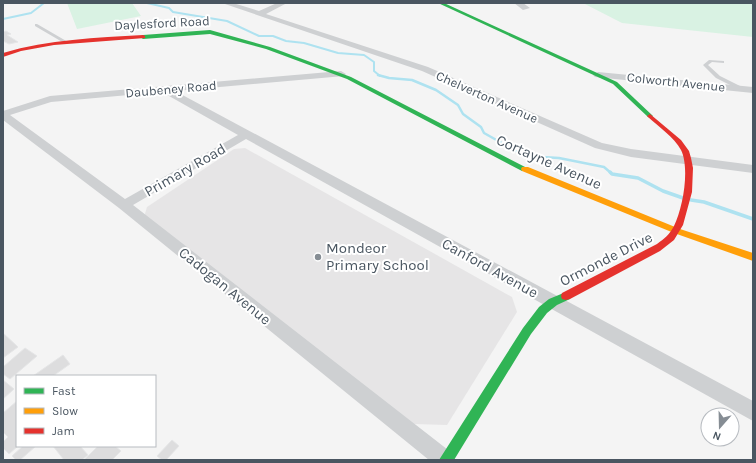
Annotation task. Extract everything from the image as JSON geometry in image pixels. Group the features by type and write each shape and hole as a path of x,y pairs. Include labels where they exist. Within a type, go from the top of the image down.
{"street":[{"name":"Chelverton Avenue","path":"226,3 425,69 599,146 632,153 753,170"},
{"path":"259,14 283,3"},
{"name":"Ormonde Drive","path":"440,3 615,83 627,92 681,145 686,152 689,173 686,197 677,231 668,242 652,252 553,302 527,330 446,460"},
{"path":"518,3 526,8"},
{"name":"Daylesford Road","path":"3,55 36,45 216,33 268,48 341,74"},
{"name":"Daubeney Road","path":"3,114 50,99 341,74"},
{"name":"Cortayne Avenue","path":"341,74 533,173 677,231 753,257"},
{"name":"Colworth Avenue","path":"598,75 753,90"},
{"name":"Canford Avenue","path":"165,90 753,411"},
{"name":"Cadogan Avenue","path":"3,114 124,205 446,460"},
{"name":"Primary Road","path":"124,205 245,135"}],"lane":[{"path":"36,25 66,42"},
{"path":"722,62 711,61 705,65 718,77 742,89"}],"shaded area":[{"name":"Mondeor Primary School","path":"245,148 512,297 517,312 447,425 414,424 144,217 147,207 234,149"}],"green space":[{"path":"67,3 132,3 141,16 77,29"},
{"path":"583,3 753,3 753,37 622,23"}],"building":[{"path":"6,31 11,34 7,35 18,42 9,44 3,41 3,32"},
{"path":"3,333 18,347 3,358"},
{"path":"25,348 37,356 10,379 3,374 3,367"},
{"path":"63,355 70,364 54,375 34,375"},
{"path":"3,380 14,389 3,399"},
{"path":"16,402 17,447 9,454 3,448 3,442 8,437 3,432 3,413"},
{"path":"172,440 179,446 166,460 162,460 157,456"},
{"path":"22,447 35,447 20,460 16,460 12,456"},
{"path":"54,447 81,447 88,455 82,460 64,460"},
{"path":"97,447 116,447 121,451 112,460 84,460"}],"waterway":[{"path":"3,19 31,13 44,3"},
{"path":"147,3 169,8 173,12 227,21 259,36 273,36 286,41 304,43 338,53 364,55 374,62 374,71 379,75"},
{"path":"379,75 389,78 412,80 436,90 458,105 463,114 481,127 484,133 525,156 559,158 604,167 611,173"},
{"path":"611,173 638,178 663,191 683,198"},
{"path":"691,200 704,202 753,219"}],"traffic: fast":[{"path":"440,3 615,83 650,116"},
{"path":"143,37 210,32 268,48 349,78 525,169"},
{"path":"446,460 527,331 543,310 553,302 566,296"}],"traffic: slow":[{"path":"525,169 677,231 753,257"}],"traffic: jam":[{"path":"3,55 54,43 143,37"},
{"path":"566,296 654,250 671,237 679,225 688,192 688,158 678,141 650,116"}],"place":[{"name":"Mondeor Primary School","path":"318,257"}]}
